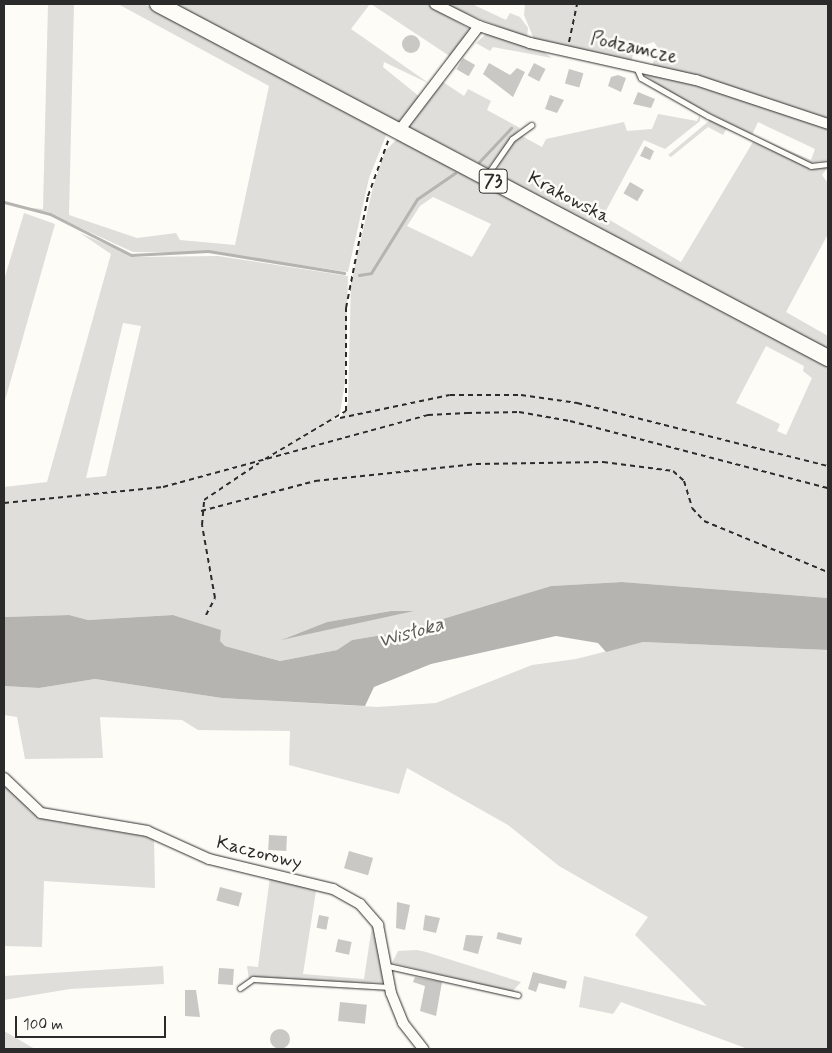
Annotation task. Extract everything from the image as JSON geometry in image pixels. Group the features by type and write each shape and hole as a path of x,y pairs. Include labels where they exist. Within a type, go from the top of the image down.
{"main road":[{"name":"Krakowska","path":"158,4 828,358"}],"street":[{"name":"Podzamcze","path":"435,4 479,26 567,51 729,90 828,124"},
{"path":"399,132 479,26"},
{"name":"Kaczorowy","path":"4,778 41,813 147,831 209,859 333,889 360,904 378,925 388,966 390,987 403,1023 423,1049"}],"lane":[{"path":"636,67 641,78 706,116 811,166 828,164"},
{"path":"486,177 509,143 530,125"},
{"path":"388,966 518,995"},
{"path":"240,988 253,979 390,987"}],"path":[{"path":"567,51 577,4"},
{"path":"206,615 215,598 201,511 209,492 338,418 346,411 346,308 353,266 378,161 387,142 399,132"},
{"path":"338,418 450,395 521,395 587,405 828,466"},
{"path":"4,503 163,487 428,415 518,412 655,440 828,488"},
{"path":"201,511 315,481 476,464 603,462 673,471 684,481 692,508 704,521 828,572"}],"shaded area":[{"path":"48,4 74,4 69,215 137,238 176,233 180,240 235,245 269,86 118,4 144,4 387,133 369,178 348,272 219,253 133,252 50,214 21,207 43,209"},
{"path":"171,4 370,4 351,29 430,84 384,62 383,67 420,97 398,123"},
{"path":"371,4 427,4 471,30 451,57"},
{"path":"443,4 472,4 506,20 510,13 520,17 528,28 527,38"},
{"path":"525,4 828,4 828,121 700,76 652,66 658,48 654,42 635,48 631,62 534,39 524,15"},
{"path":"486,34 543,51 552,58 493,47 490,51 476,43"},
{"path":"641,72 707,88 828,128 828,160 808,163 757,137 811,160 815,149 758,122 752,135 666,91"},
{"path":"443,82 464,96 468,89 491,101 487,110 520,128 488,168 408,127"},
{"path":"658,114 697,121 700,114 700,121 665,149 644,140 603,216 681,262 753,142 814,169 828,167 822,175 828,183 828,234 786,312 828,336 828,351 495,174 503,153 520,135 542,147 546,139 624,122 627,131 652,129"},
{"path":"710,120 727,128 723,135 708,127 671,157 668,155"},
{"path":"397,139 828,365 828,598 622,582 551,586 400,632 352,640 337,650 280,661 225,646 219,641 221,630 173,615 88,620 69,615 4,617 4,487 47,482 111,254 80,233 136,257 218,256 348,276 345,382 340,414 332,420 341,418 348,403 351,282 373,187 385,151","holes":["433,197 491,224 472,257 407,226 420,206","123,323 141,326 106,476 86,478","766,346 804,366 803,371 812,378 786,435 777,431 780,424 736,403","391,611 412,611 283,639 327,622"]},
{"path":"24,213 55,224 4,404 4,280"},
{"path":"643,642 828,650 828,1049 748,1049 621,1002 613,1014 579,1007 584,976 707,1006 635,935 648,917 559,866 508,825 407,768 399,794 289,765 290,731 198,730 182,720 100,717 103,758 25,759 17,717 4,715 4,686 39,688 95,679 222,698 377,707 436,703 532,665 576,659"},
{"path":"4,783 31,812 54,821 154,838 155,888 44,881 42,947 4,946"},
{"path":"270,877 316,891 303,974 364,979 372,926 378,938 383,983 249,979 247,966 258,967"},
{"path":"417,950 521,982 512,992 392,963 398,951"},
{"path":"163,966 164,984 70,989 4,1000 4,976"},
{"path":"4,1031 35,1049 4,1049"}],"water":[{"name":"Wisłoka","path":"622,582 828,598 828,650 643,642 606,652 598,643 556,636 431,664 374,687 365,706 222,698 95,679 39,688 4,686 4,617 69,615 88,620 173,615 221,630 220,641 225,646 280,661 337,650 352,640 400,632 551,586"},
{"path":"391,611 414,611 281,640 327,622"}],"building":[{"path":"407,35 415,35 420,40 418,51 407,53 402,48 402,40"},
{"path":"463,58 475,65 469,76 456,69"},
{"path":"489,63 510,75 517,68 525,72 513,97 483,74"},
{"path":"534,63 546,69 539,81 528,75"},
{"path":"569,69 583,73 579,88 565,83"},
{"path":"618,75 626,78 621,92 608,86 611,77"},
{"path":"638,92 655,99 651,108 633,104"},
{"path":"550,95 564,100 557,113 545,109"},
{"path":"645,146 654,151 650,160 640,156"},
{"path":"630,182 644,190 637,201 624,193"},
{"path":"269,835 287,836 286,851 268,850"},
{"path":"349,851 373,858 368,875 344,868"},
{"path":"220,887 242,893 239,906 216,901"},
{"path":"397,902 410,905 405,930 396,928"},
{"path":"319,915 329,917 326,930 317,928"},
{"path":"425,915 440,918 436,933 423,930"},
{"path":"498,932 522,938 521,945 496,939"},
{"path":"466,935 483,936 478,954 463,950"},
{"path":"338,939 352,942 349,955 335,952"},
{"path":"219,968 234,969 233,985 218,984"},
{"path":"533,972 567,981 565,989 539,983 536,992 528,989"},
{"path":"415,977 442,982 436,1016 420,1011 425,986 413,982"},
{"path":"185,990 196,990 200,1017 185,1016"},
{"path":"340,1002 367,1005 365,1024 338,1021"},
{"path":"280,1029 287,1032 290,1039 287,1046 280,1049 273,1046 270,1039 273,1032"}],"waterway":[{"path":"479,162 511,128"},
{"path":"359,275 371,273 417,199 455,173"},
{"path":"4,202 50,214 131,255 208,251 344,273"}]}
